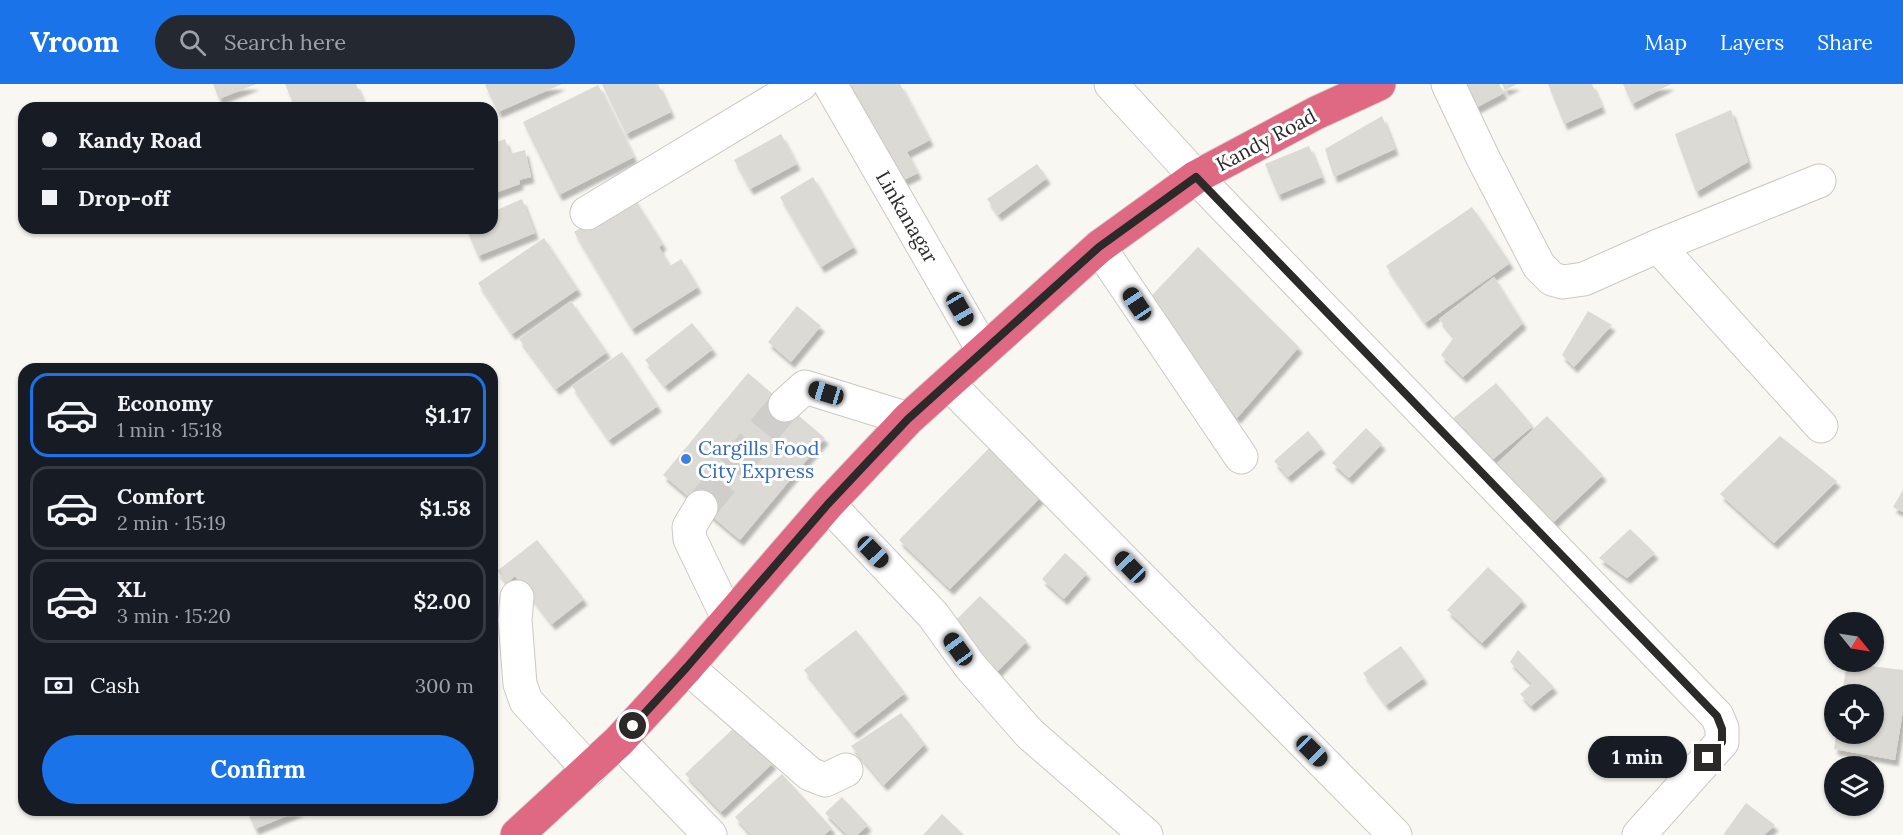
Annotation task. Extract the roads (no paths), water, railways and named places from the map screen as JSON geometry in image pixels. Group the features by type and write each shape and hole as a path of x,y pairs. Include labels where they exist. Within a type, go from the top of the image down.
{"highway":[{"name":"Kandy Road","path":"517,835 619,741 687,667 828,504 908,419 1099,247 1196,177 1316,113 1379,84"}],"street":[{"path":"587,213 801,84"},
{"name":"Linkanagar","path":"830,84 983,351"},
{"path":"1111,84 1196,177 1717,716 1722,729 1722,742 1639,835"},
{"path":"1448,84 1539,266 1552,279 1563,282 1584,279 1658,246 1819,181"},
{"path":"1658,246 1821,426"},
{"path":"1099,247 1241,457"},
{"path":"948,383 1395,835"},
{"path":"785,405 805,387 908,419"},
{"path":"828,504 933,615 970,666 1030,735 1146,835"},
{"path":"701,507 689,527 690,539 728,618"},
{"path":"517,597 515,620 520,684 526,701 589,770"},
{"path":"687,667 810,774 825,780 846,770"},
{"path":"619,741 710,835"}],"tunnel":[{"path":"701,507 785,405"}],"place":[{"name":"Cargills Food City Express","path":"686,459"}]}
